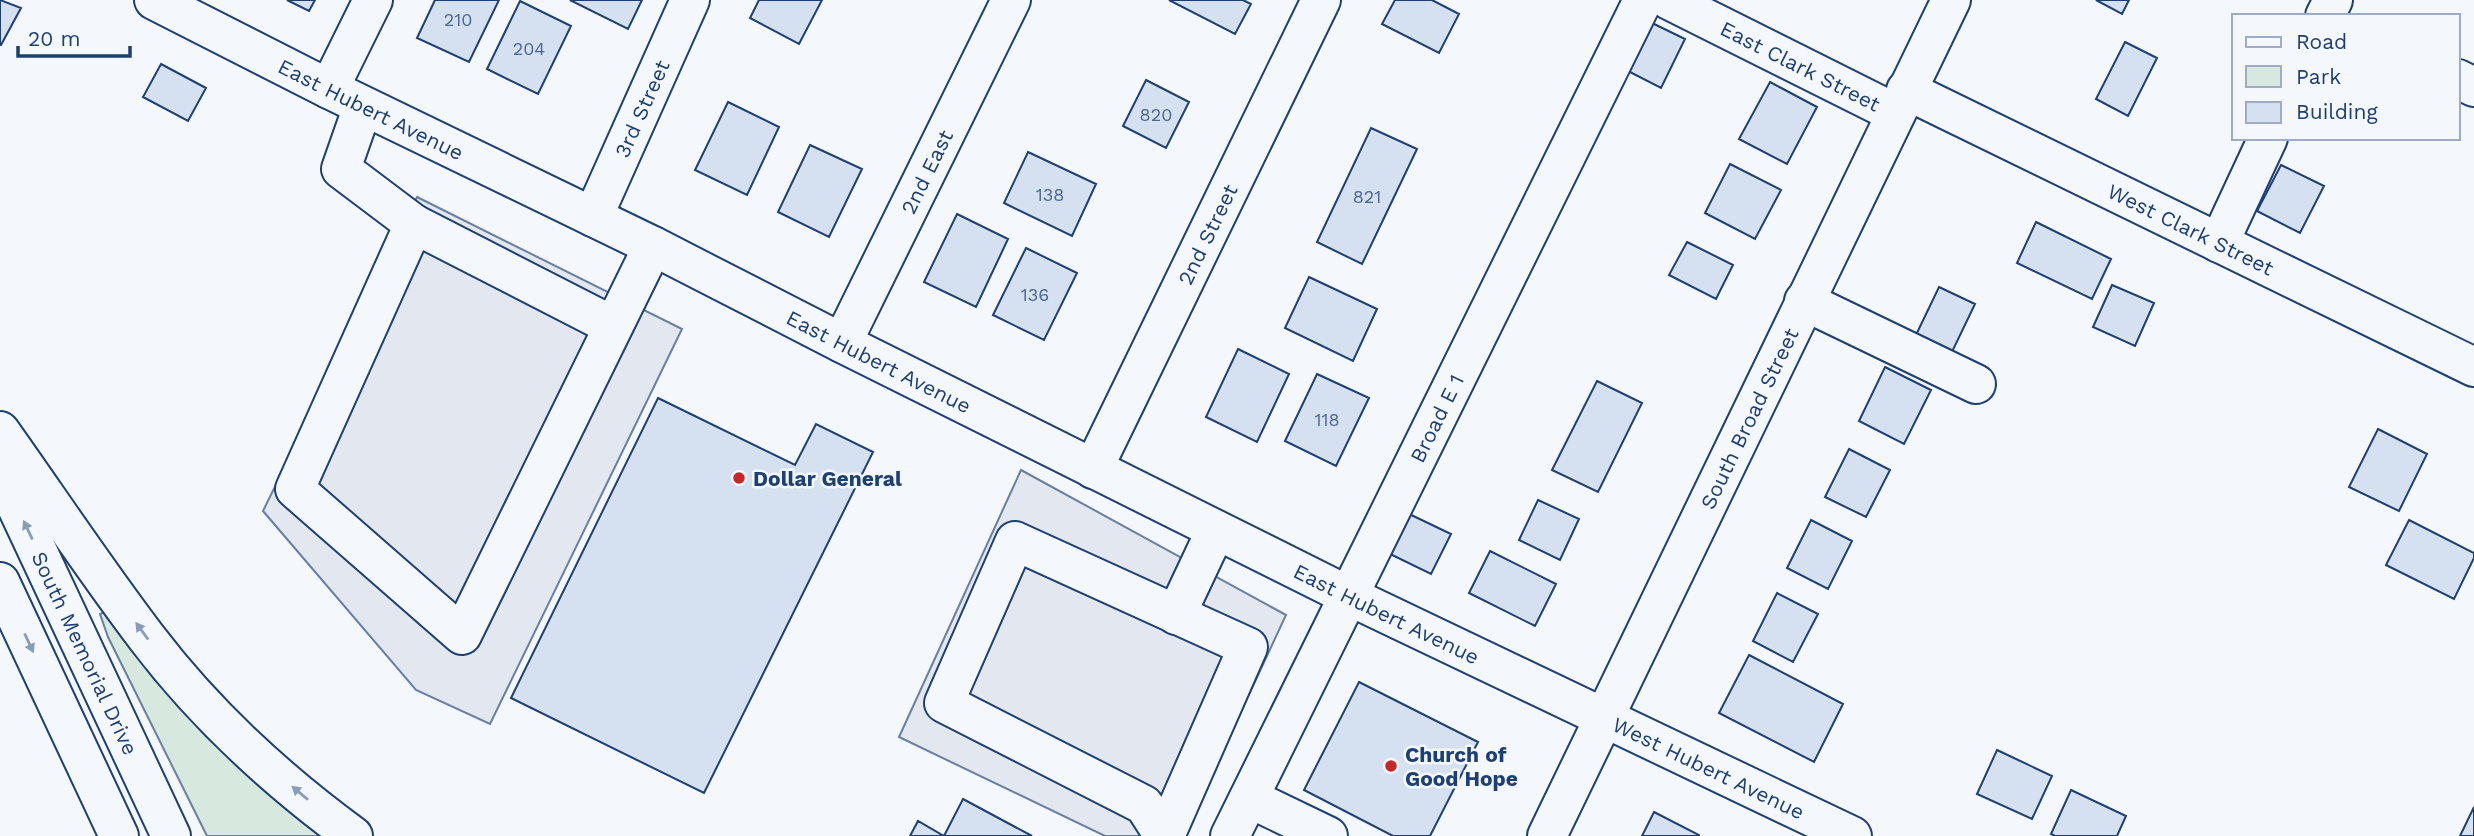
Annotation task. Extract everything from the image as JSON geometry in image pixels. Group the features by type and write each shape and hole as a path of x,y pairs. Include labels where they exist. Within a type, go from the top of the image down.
{"main road":[{"name":"East Hubert Avenue","path":"153,0 363,106 653,246 1349,596 1605,717"},
{"path":"329,89 373,0"},
{"name":"3rd Street","path":"593,217 690,0"},
{"name":"2nd East","path":"842,343 1011,0"},
{"name":"2nd Street","path":"1093,469 1321,0"},
{"name":"Broad E 1","path":"1230,836 1643,0"},
{"name":"East Clark Street","path":"1669,0 1901,101"},
{"name":"South Broad Street","path":"1547,836 1951,0"},
{"name":"West Clark Street","path":"1901,101 2219,243 2414,335 2474,367"},
{"path":"363,106 341,169 414,224 613,326"},
{"path":"2219,243 2267,140"},
{"path":"414,224 295,489 461,635 653,246"},
{"path":"1804,301 1976,384"},
{"path":"0,431 148,640 254,754 353,836"},
{"name":"South Memorial Drive","path":"0,471 170,836"},
{"path":"1176,615 1216,530"},
{"path":"1015,541 1248,647 1164,836 1143,805 944,703 1015,541"},
{"path":"0,582 119,836"},
{"name":"West Hubert Avenue","path":"1605,717 1852,836"},
{"path":"1248,799 1328,836"}],"green space":[{"path":"107,611 322,836 207,836 108,637 100,614"}],"shaded area":[{"path":"417,197 682,329 490,724 416,690 263,511"},
{"path":"1021,470 1286,615 1183,836 1105,836 899,737"}],"building":[{"path":"0,0 21,8 1,45 0,45"},
{"path":"287,0 315,0 309,11"},
{"path":"435,0 499,0 469,62 417,38"},
{"path":"570,0 642,0 628,29"},
{"path":"759,0 822,0 799,44 750,18"},
{"path":"1169,0 1243,0 1251,4 1235,34"},
{"path":"1395,0 1432,0 1459,14 1439,53 1382,24"},
{"path":"2096,0 2129,0 2122,14"},
{"path":"520,1 571,26 538,94 487,69"},
{"path":"1650,22 1685,39 1661,88 1626,70"},
{"path":"2125,42 2157,58 2128,116 2096,99"},
{"path":"161,64 206,88 188,121 143,97"},
{"path":"1146,80 1189,102 1166,148 1123,126"},
{"path":"1770,82 1817,107 1787,164 1739,139"},
{"path":"728,102 779,127 747,195 695,170"},
{"path":"1371,128 1417,149 1362,264 1317,242"},
{"path":"810,145 862,169 829,237 778,212"},
{"path":"1028,152 1096,184 1072,236 1004,203"},
{"path":"1730,164 1781,190 1755,239 1705,213"},
{"path":"2281,165 2324,186 2300,233 2257,211"},
{"path":"957,214 1008,239 976,307 924,282"},
{"path":"2036,222 2111,259 2092,299 2017,263"},
{"path":"1687,242 1733,265 1716,299 1669,275"},
{"path":"1026,248 1077,273 1044,340 993,315"},
{"path":"1309,277 1377,309 1353,361 1285,328"},
{"path":"2112,285 2154,303 2135,346 2093,327"},
{"path":"1939,287 1975,304 1951,354 1915,337"},
{"path":"1238,349 1289,374 1257,442 1206,417"},
{"path":"1885,367 1931,390 1904,444 1859,421"},
{"path":"1317,374 1369,398 1336,466 1285,441"},
{"path":"1597,381 1642,403 1598,492 1552,470"},
{"path":"658,398 795,465 816,424 873,452 704,793 511,698"},
{"path":"2378,429 2427,454 2399,511 2349,487"},
{"path":"1849,449 1890,470 1866,517 1825,497"},
{"path":"1538,500 1579,519 1560,560 1519,540"},
{"path":"1405,512 1451,534 1431,574 1386,552"},
{"path":"1811,520 1852,541 1828,589 1787,568"},
{"path":"2409,520 2474,553 2454,599 2386,565"},
{"path":"1490,551 1556,584 1535,626 1469,593"},
{"path":"1777,593 1818,614 1793,662 1753,641"},
{"path":"1749,655 1843,704 1814,762 1719,713"},
{"name":"Church of Good Hope","path":"1359,682 1478,742 1430,836 1393,836 1304,790"},
{"path":"1997,750 2052,776 2032,819 1977,794"},
{"path":"2071,790 2126,816 2117,836 2051,834"},
{"path":"963,799 1032,836 944,836"},
{"path":"2474,807 2474,836 2460,836"},
{"path":"1654,812 1699,835 1699,836 1642,836"},
{"path":"918,821 944,836 910,836"}],"place":[{"name":"Dollar General","path":"739,478"},
{"name":"Church of Good Hope","path":"1391,766"}]}
